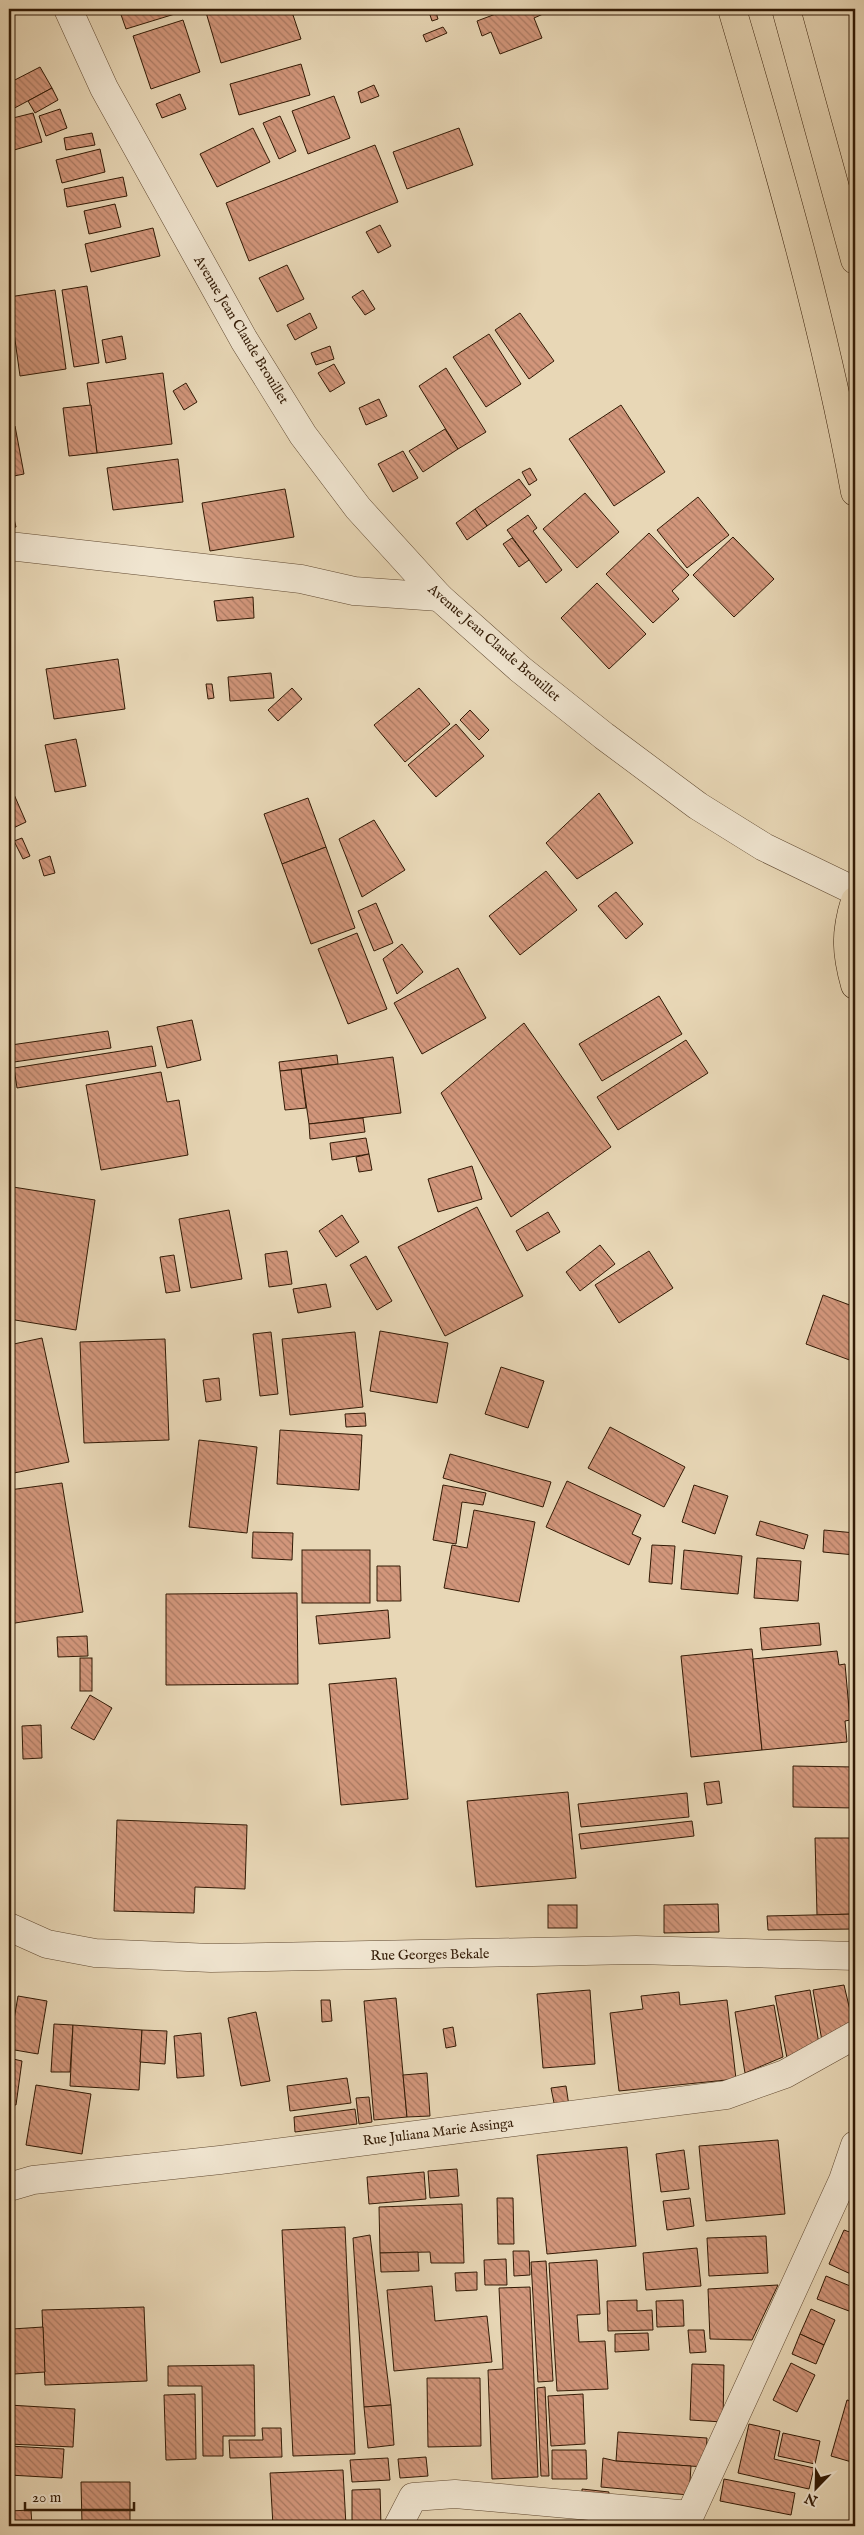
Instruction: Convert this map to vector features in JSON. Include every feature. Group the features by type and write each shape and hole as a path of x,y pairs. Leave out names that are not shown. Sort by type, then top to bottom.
{"main road":[{"path":"732,9 767,127 819,322 855,492"},
{"path":"786,9 855,260"},
{"path":"855,901 848,924 847,958 855,985"}],"street":[{"name":"Avenue Jean Claude Brouillet","path":"68,9 104,88 244,340 303,435 358,508 439,597 520,668 604,736 698,806 764,847 855,891"},
{"path":"9,546 301,579 354,591 439,597"},
{"name":"Rue Georges Bekale","path":"9,1928 47,1944 95,1953 211,1958 636,1950 855,1956"},
{"name":"Rue Juliana Marie Assinga","path":"9,2187 33,2180 220,2160 726,2095 785,2074 855,2035"},
{"path":"398,2526 412,2497 454,2494 690,2515 843,2180 855,2145"}],"building":[{"path":"119,9 191,9 126,29"},
{"path":"205,9 291,9 301,39 221,63"},
{"path":"428,9 435,9 438,19 432,21"},
{"path":"509,9 541,9 543,14 534,18 542,38 500,54 491,32 482,36 477,21"},
{"path":"183,20 200,72 151,89 133,36"},
{"path":"443,27 447,33 426,42 423,35"},
{"path":"301,64 310,95 239,115 230,84"},
{"path":"40,67 52,88 9,111 9,83"},
{"path":"374,85 379,96 361,103 358,92"},
{"path":"52,88 58,100 35,113 28,101"},
{"path":"180,94 186,109 162,118 156,104"},
{"path":"334,96 350,138 308,154 292,111"},
{"path":"60,109 67,128 46,136 39,116"},
{"path":"33,113 42,142 14,150 9,133 9,119"},
{"path":"280,116 296,151 279,159 263,123"},
{"path":"253,128 270,162 217,187 200,154"},
{"path":"459,128 473,165 407,189 393,152"},
{"path":"92,133 95,145 66,150 64,138"},
{"path":"375,145 398,202 249,261 226,203"},
{"path":"100,149 105,172 62,183 56,160"},
{"path":"123,177 127,196 67,207 64,189"},
{"path":"115,204 121,227 89,234 84,211"},
{"path":"380,225 391,246 378,253 366,232"},
{"path":"153,228 160,256 91,272 85,244"},
{"path":"287,265 304,299 277,312 259,278"},
{"path":"87,286 99,363 74,367 62,290"},
{"path":"55,290 66,369 20,376 9,297"},
{"path":"363,290 375,309 365,315 352,297"},
{"path":"310,313 317,328 295,340 287,325"},
{"path":"520,313 554,361 529,379 495,330"},
{"path":"489,334 521,384 486,407 453,357"},
{"path":"122,336 126,359 106,363 102,340"},
{"path":"330,346 334,359 316,365 311,353"},
{"path":"334,364 345,383 330,392 318,373"},
{"path":"446,368 486,432 458,449 419,386"},
{"path":"163,373 172,444 97,453 87,383"},
{"path":"186,383 197,402 184,410 173,391"},
{"path":"379,399 387,416 366,425 359,408"},
{"path":"91,405 97,453 69,456 63,408"},
{"path":"621,405 665,472 614,506 569,439"},
{"path":"15,426 24,474 9,477 9,427"},
{"path":"445,429 458,449 423,472 409,451"},
{"path":"403,451 418,478 393,492 378,464"},
{"path":"178,459 183,502 113,510 107,468"},
{"path":"530,468 537,480 529,485 522,472"},
{"path":"519,479 531,495 487,526 475,509"},
{"path":"285,489 294,537 210,551 202,503"},
{"path":"585,493 619,532 577,568 543,529"},
{"path":"698,497 729,535 687,568 657,530"},
{"path":"9,499 16,527 9,528"},
{"path":"475,509 487,526 467,540 456,523"},
{"path":"528,515 537,528 533,531 562,570 546,583 507,530"},
{"path":"649,533 689,575 672,591 679,599 653,623 606,574"},
{"path":"733,537 774,579 734,617 693,575"},
{"path":"512,538 529,560 519,567 503,544"},
{"path":"597,583 646,634 609,669 561,618"},
{"path":"253,597 254,618 217,621 214,601"},
{"path":"118,659 125,709 54,719 46,669"},
{"path":"271,673 274,698 230,701 228,677"},
{"path":"206,684 212,684 214,698 208,699"},
{"path":"292,688 302,699 278,721 268,710"},
{"path":"419,688 450,724 405,762 374,725"},
{"path":"470,710 489,730 479,740 460,720"},
{"path":"456,724 484,756 436,797 408,765"},
{"path":"76,739 86,786 55,792 45,745"},
{"path":"9,783 26,822 9,830"},
{"path":"599,793 633,843 577,879 546,843"},
{"path":"308,798 326,847 282,864 264,814"},
{"path":"374,820 405,870 362,897 339,839"},
{"path":"22,838 30,856 23,859 14,841"},
{"path":"326,847 355,928 311,944 282,864"},
{"path":"50,856 55,873 44,876 39,860"},
{"path":"546,871 577,910 520,955 489,916"},
{"path":"616,892 643,924 626,939 598,906"},
{"path":"376,903 393,943 374,951 358,911"},
{"path":"357,933 387,1009 348,1024 318,949"},
{"path":"402,944 423,972 397,994 383,959"},
{"path":"458,968 486,1018 422,1054 394,1003"},
{"path":"659,996 682,1034 602,1081 579,1044"},
{"path":"192,1020 201,1060 167,1068 157,1027"},
{"path":"524,1023 611,1147 511,1217 441,1093"},
{"path":"108,1031 111,1048 14,1062 11,1045"},
{"path":"686,1040 708,1073 618,1130 597,1097"},
{"path":"152,1046 156,1066 17,1088 14,1068"},
{"path":"337,1055 338,1064 280,1071 279,1062"},
{"path":"393,1057 401,1113 309,1124 301,1069"},
{"path":"301,1069 306,1108 285,1110 280,1071"},
{"path":"161,1072 167,1102 179,1100 188,1155 101,1170 86,1085"},
{"path":"363,1118 365,1132 310,1139 309,1124"},
{"path":"366,1138 369,1154 332,1160 330,1143"},
{"path":"369,1154 372,1170 359,1172 356,1157"},
{"path":"472,1166 482,1199 438,1212 428,1179"},
{"path":"13,1187 95,1200 76,1330 9,1319 9,1215"},
{"path":"477,1207 523,1296 445,1336 398,1247"},
{"path":"229,1210 242,1279 191,1288 179,1219"},
{"path":"548,1212 560,1232 527,1251 516,1231"},
{"path":"342,1215 359,1242 336,1257 319,1231"},
{"path":"600,1245 615,1264 580,1291 566,1272"},
{"path":"287,1251 292,1284 269,1287 265,1254"},
{"path":"649,1251 673,1288 619,1323 595,1285"},
{"path":"174,1255 180,1291 166,1293 160,1257"},
{"path":"366,1256 392,1301 377,1310 350,1265"},
{"path":"326,1284 331,1307 298,1313 293,1289"},
{"path":"823,1295 855,1307 855,1362 806,1344"},
{"path":"380,1331 448,1343 437,1403 370,1391"},
{"path":"271,1332 278,1394 260,1396 253,1334"},
{"path":"355,1332 363,1407 290,1415 282,1339"},
{"path":"42,1338 69,1462 9,1474 9,1345"},
{"path":"165,1339 169,1440 84,1443 80,1342"},
{"path":"501,1367 544,1381 528,1428 485,1414"},
{"path":"219,1378 221,1400 206,1402 203,1380"},
{"path":"365,1413 366,1426 346,1427 345,1414"},
{"path":"610,1427 685,1467 664,1507 588,1468"},
{"path":"280,1430 362,1435 359,1490 277,1484"},
{"path":"199,1440 257,1447 247,1533 189,1527"},
{"path":"450,1454 551,1482 543,1507 443,1478"},
{"path":"567,1481 641,1515 632,1534 641,1538 629,1565 546,1527"},
{"path":"62,1483 83,1612 9,1624 9,1490"},
{"path":"443,1485 486,1493 483,1505 462,1502 456,1544 433,1540"},
{"path":"694,1485 728,1496 715,1534 682,1522"},
{"path":"474,1510 535,1522 519,1602 444,1588 452,1545 467,1548"},
{"path":"760,1521 808,1535 804,1549 756,1535"},
{"path":"824,1530 855,1533 855,1555 823,1552"},
{"path":"253,1532 293,1533 292,1560 252,1558"},
{"path":"652,1545 675,1546 672,1584 649,1582"},
{"path":"302,1550 370,1550 370,1603 302,1603"},
{"path":"684,1550 742,1556 738,1594 681,1589"},
{"path":"757,1558 801,1561 798,1601 754,1598"},
{"path":"377,1566 400,1566 401,1601 377,1601"},
{"path":"297,1593 298,1684 166,1685 166,1594"},
{"path":"388,1610 390,1638 319,1644 316,1616"},
{"path":"819,1623 821,1645 762,1650 760,1628"},
{"path":"87,1636 88,1656 58,1657 57,1637"},
{"path":"752,1649 762,1750 691,1757 681,1656"},
{"path":"837,1651 839,1665 845,1664 850,1720 845,1721 847,1742 762,1750 753,1659"},
{"path":"80,1658 92,1658 92,1691 80,1691"},
{"path":"396,1678 408,1799 341,1805 329,1684"},
{"path":"90,1695 112,1708 94,1740 71,1728"},
{"path":"41,1725 42,1758 23,1759 22,1726"},
{"path":"793,1766 855,1767 855,1808 793,1807"},
{"path":"719,1781 722,1803 707,1805 704,1783"},
{"path":"568,1792 576,1878 476,1887 467,1801"},
{"path":"687,1793 689,1817 581,1827 578,1804"},
{"path":"117,1820 247,1825 245,1889 195,1887 194,1913 114,1911"},
{"path":"692,1821 694,1836 581,1849 579,1834"},
{"path":"815,1838 855,1838 855,1914 817,1915"},
{"path":"718,1904 719,1932 664,1933 664,1905"},
{"path":"548,1905 577,1905 577,1928 548,1928"},
{"path":"855,1914 855,1929 768,1930 767,1916"},
{"path":"844,1985 853,2023 822,2041 813,1990"},
{"path":"590,1990 595,2064 543,2068 537,1994"},
{"path":"810,1990 819,2044 787,2058 775,1996"},
{"path":"679,1992 680,2005 727,2000 736,2079 619,2091 610,2013 643,2009 641,1996"},
{"path":"18,1996 47,2001 38,2054 9,2049"},
{"path":"396,1998 407,2117 374,2120 364,2001"},
{"path":"321,2000 330,2000 332,2021 322,2022"},
{"path":"774,2005 783,2057 745,2073 735,2012"},
{"path":"256,2012 270,2081 241,2086 228,2018"},
{"path":"54,2024 73,2025 70,2072 51,2072"},
{"path":"73,2025 142,2030 139,2090 70,2086"},
{"path":"453,2027 456,2046 446,2048 443,2029"},
{"path":"142,2030 167,2031 165,2064 140,2062"},
{"path":"201,2033 204,2076 177,2078 174,2036"},
{"path":"9,2058 22,2061 16,2105 9,2104"},
{"path":"427,2073 430,2116 407,2117 403,2075"},
{"path":"347,2078 351,2103 290,2111 287,2086"},
{"path":"36,2085 91,2094 82,2154 26,2145"},
{"path":"566,2086 569,2106 555,2108 551,2088"},
{"path":"369,2097 372,2122 359,2124 356,2098"},
{"path":"355,2109 357,2124 295,2132 294,2117"},
{"path":"778,2140 785,2214 706,2221 699,2146"},
{"path":"627,2147 636,2246 547,2254 537,2155"},
{"path":"684,2150 689,2189 661,2192 656,2154"},
{"path":"457,2169 459,2196 430,2198 428,2171"},
{"path":"424,2172 426,2199 369,2204 367,2177"},
{"path":"497,2198 513,2198 514,2244 498,2244"},
{"path":"690,2198 694,2226 667,2230 663,2201"},
{"path":"462,2204 464,2263 431,2263 430,2252 380,2253 379,2207"},
{"path":"345,2227 355,2454 293,2456 282,2230"},
{"path":"844,2230 855,2234 855,2276 829,2264"},
{"path":"370,2235 391,2405 364,2407 353,2238"},
{"path":"766,2236 768,2273 709,2276 707,2238"},
{"path":"697,2248 701,2286 646,2290 643,2253"},
{"path":"513,2251 529,2251 530,2275 514,2276"},
{"path":"418,2252 419,2271 381,2272 380,2253"},
{"path":"506,2259 507,2285 485,2285 484,2260"},
{"path":"597,2260 600,2314 577,2315 579,2342 605,2341 608,2389 557,2391 549,2263"},
{"path":"546,2261 553,2381 538,2382 531,2262"},
{"path":"477,2272 477,2290 456,2291 455,2273"},
{"path":"826,2276 855,2288 855,2296 849,2311 817,2299"},
{"path":"778,2285 752,2340 710,2339 708,2289"},
{"path":"432,2286 435,2321 487,2316 492,2362 394,2371 387,2290"},
{"path":"530,2287 538,2477 492,2479 488,2370 503,2369 499,2288"},
{"path":"637,2300 637,2311 652,2310 653,2330 608,2331 607,2301"},
{"path":"683,2300 684,2326 657,2327 656,2301"},
{"path":"144,2307 147,2381 45,2385 42,2310"},
{"path":"811,2309 835,2320 824,2345 800,2334"},
{"path":"43,2327 45,2372 14,2374 12,2329"},
{"path":"688,2330 704,2330 706,2352 690,2353"},
{"path":"648,2333 649,2350 615,2352 615,2334"},
{"path":"800,2334 824,2345 816,2364 792,2354"},
{"path":"791,2363 815,2375 797,2412 773,2400"},
{"path":"692,2364 724,2365 723,2422 690,2420"},
{"path":"254,2365 255,2436 223,2436 223,2456 203,2456 202,2386 168,2386 168,2366"},
{"path":"427,2378 480,2378 481,2446 428,2447"},
{"path":"545,2387 549,2476 541,2476 537,2388"},
{"path":"195,2394 196,2459 166,2460 164,2395"},
{"path":"583,2394 585,2444 551,2446 548,2396"},
{"path":"847,2400 855,2402 855,2463 831,2456"},
{"path":"9,2405 75,2409 73,2447 9,2444"},
{"path":"391,2405 394,2445 368,2448 364,2407"},
{"path":"749,2424 780,2431 774,2459 814,2468 809,2489 738,2473"},
{"path":"262,2428 281,2428 282,2457 230,2458 229,2440 263,2440"},
{"path":"618,2432 707,2438 705,2467 616,2461"},
{"path":"783,2433 820,2441 815,2464 778,2456"},
{"path":"9,2446 64,2449 62,2478 9,2475"},
{"path":"552,2450 586,2450 587,2479 552,2479"},
{"path":"426,2457 428,2476 400,2478 398,2459"},
{"path":"388,2458 390,2480 352,2482 350,2460"},
{"path":"603,2458 616,2461 691,2466 689,2495 601,2487"},
{"path":"343,2470 346,2526 273,2526 270,2473"},
{"path":"724,2479 795,2493 791,2515 720,2501"},
{"path":"81,2482 130,2482 130,2524 82,2524"},
{"path":"380,2489 381,2526 352,2526 352,2490"},
{"path":"582,2489 609,2492 608,2502 582,2499"},
{"path":"31,2510 32,2526 9,2526 9,2511"}]}
